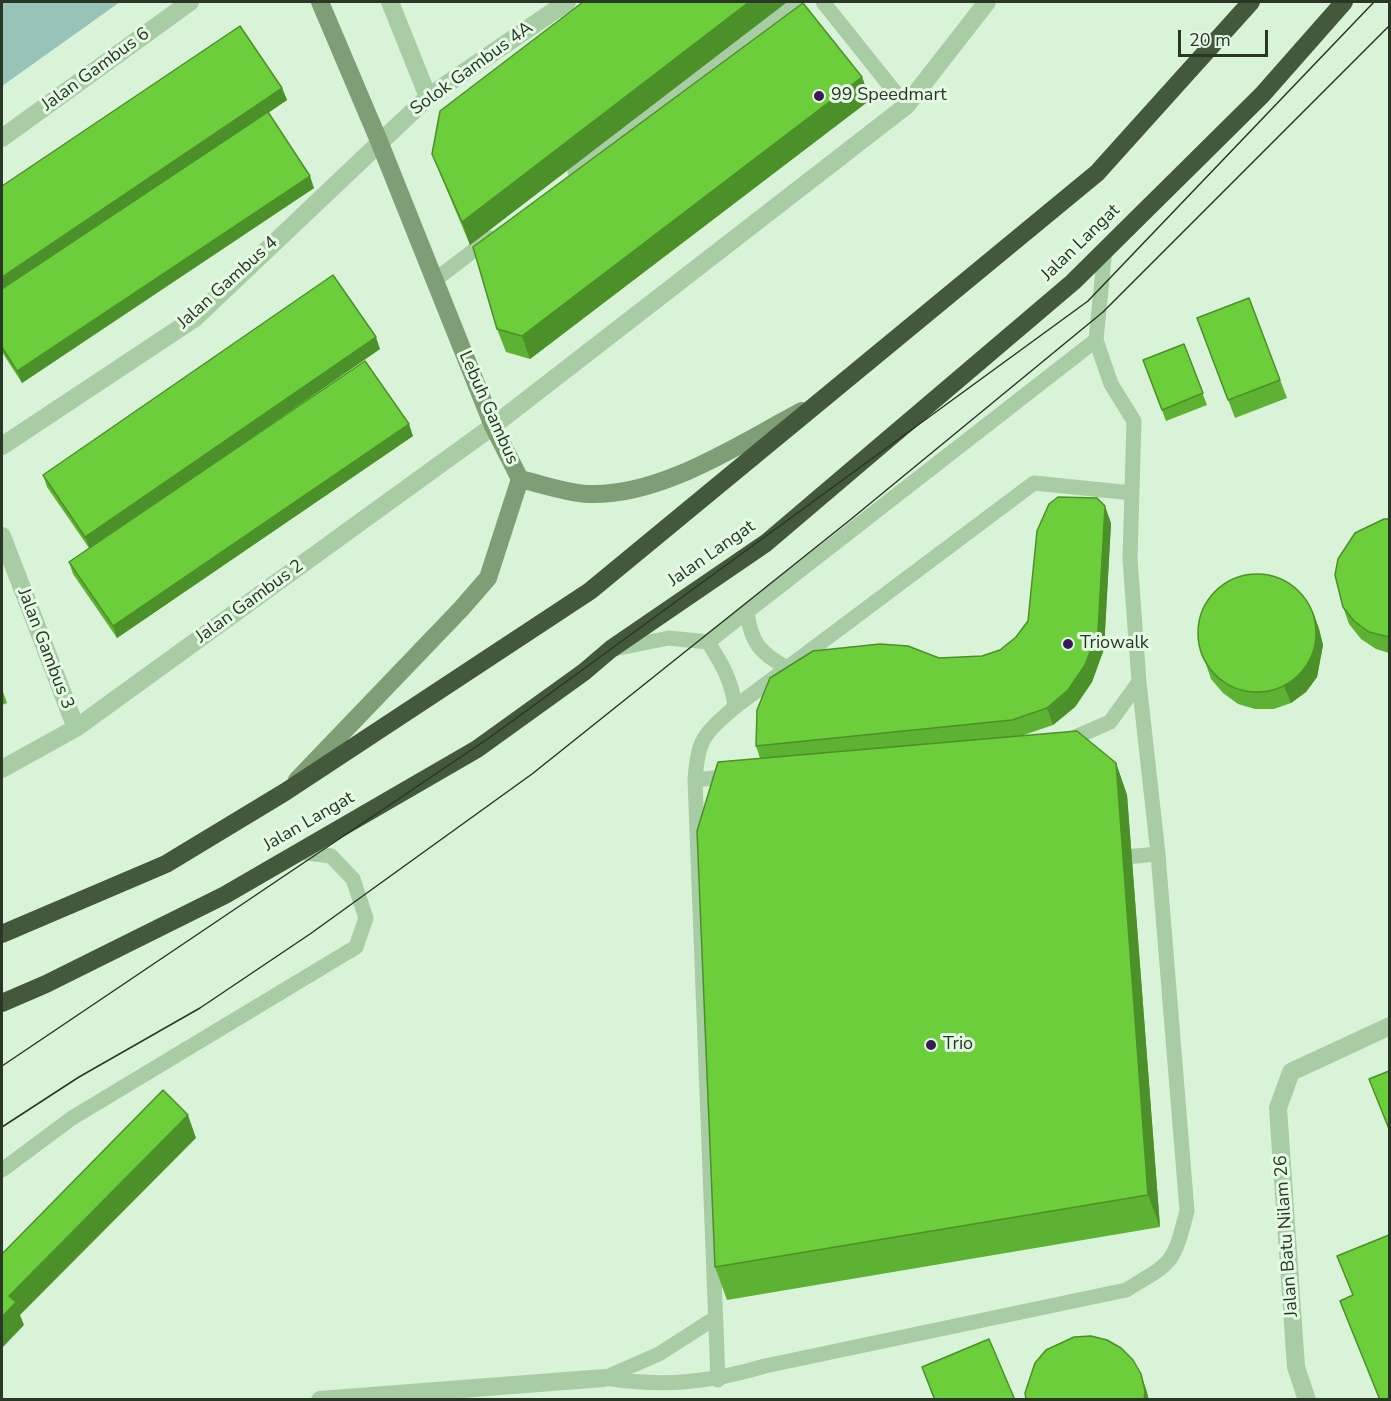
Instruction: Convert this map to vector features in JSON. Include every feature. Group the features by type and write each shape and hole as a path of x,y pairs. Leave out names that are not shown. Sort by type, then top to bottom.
{"highway":[{"name":"Jalan Langat","path":"2,934 166,864 285,792 590,591 1097,173 1251,2"},
{"name":"Jalan Langat","path":"2,1003 46,984 225,895 477,749 610,649 766,543 1073,282 1262,95 1344,2"}],"street":[{"name":"Jalan Gambus 6","path":"2,138 190,2"},
{"name":"Lebuh Gambus","path":"285,792 488,578 520,479 493,426 379,141 320,2"},
{"path":"390,2 428,97"},
{"name":"Solok Gambus 4A","path":"379,141 428,97 567,2"},
{"name":"Jalan Gambus 2","path":"2,769 76,728 493,426 906,106 987,2"},
{"name":"Jalan Gambus 4","path":"2,446 195,318 379,141"},
{"path":"520,479 587,494 640,487 687,472 816,404"},
{"name":"Jalan Gambus 3","path":"2,536 76,728"},
{"name":"Jalan Batu Nilam 26","path":"1307,1400 1296,1367 1278,1108 1291,1072 1389,1026"},
{"path":"320,1400 604,1378"}],"lane":[{"path":"565,180 797,2"},
{"path":"823,2 906,106"},
{"path":"435,280 500,230"},
{"path":"604,1378 633,1383 718,1380 765,1366 1126,1290 1167,1265 1178,1248 1187,1211 1158,854 1139,682 1130,559 1134,421 1111,384 1096,340 1105,249"},
{"path":"610,649 669,638 708,642 1096,340"},
{"path":"718,1380 695,780 696,758 703,735 735,707 1034,483 1132,493"},
{"path":"747,612 750,630 763,654 787,668"},
{"path":"708,642 726,669 735,707"},
{"path":"1061,746 1110,722 1139,682"},
{"path":"695,780 753,774"},
{"path":"2,1170 72,1118 356,947 366,918 353,879 331,856 299,852"},
{"path":"1115,877 1108,859 1158,854"},
{"path":"604,1378 659,1354 715,1318"}],"shaded area":[{"path":"2,2 120,2 2,86"}],"building":[{"path":"583,2 749,2 462,222 432,154 440,111"},
{"path":"803,3 862,77 522,336 497,329 473,247"},
{"path":"240,26 282,88 2,277 2,186"},
{"path":"268,112 310,176 17,371 2,347 2,289"},
{"path":"333,275 376,337 85,537 43,475"},
{"path":"1249,298 1280,380 1228,400 1197,318"},
{"path":"1184,344 1203,393 1162,410 1143,360"},
{"path":"365,361 409,424 113,626 69,562"},
{"name":"Triowalk","path":"1058,497 1097,498 1105,506 1098,631 1085,665 1068,690 1047,708 1012,720 756,746 757,710 770,678 813,651 880,644 908,646 939,658 982,656 1000,650 1016,637 1028,621 1037,531 1049,504"},
{"path":"1384,519 1389,519 1389,637 1369,632 1354,621 1343,607 1335,575 1338,559 1355,533"},
{"path":"1257,574 1280,579 1299,591 1311,610 1316,633 1311,656 1299,675 1280,687 1257,692 1234,687 1215,675 1203,656 1198,633 1203,610 1215,591 1234,579"},
{"name":"Trio","path":"1077,731 1116,763 1148,1195 715,1267 697,831 718,762"},
{"path":"1389,1071 1389,1129 1369,1079"},
{"path":"163,1090 188,1115 9,1296 16,1302 2,1317 2,1254"},
{"path":"1389,1235 1389,1400 1380,1400 1340,1301 1353,1295 1337,1256"},
{"path":"1091,1336 1107,1340 1121,1348 1133,1360 1141,1374 1145,1391 1144,1400 1026,1400 1025,1393 1035,1363 1046,1350 1074,1337"},
{"path":"989,1339 1015,1400 935,1400 922,1367"}],"tram line":[{"path":"2,1066 489,738 1088,301 1374,2"},
{"path":"2,1127 79,1077 200,1008 310,934 532,774 850,520 1103,312 1390,25"}],"place":[{"name":"99 Speedmart","path":"819,96"},
{"name":"Triowalk","path":"1068,644"},
{"name":"Trio","path":"931,1045"}]}
